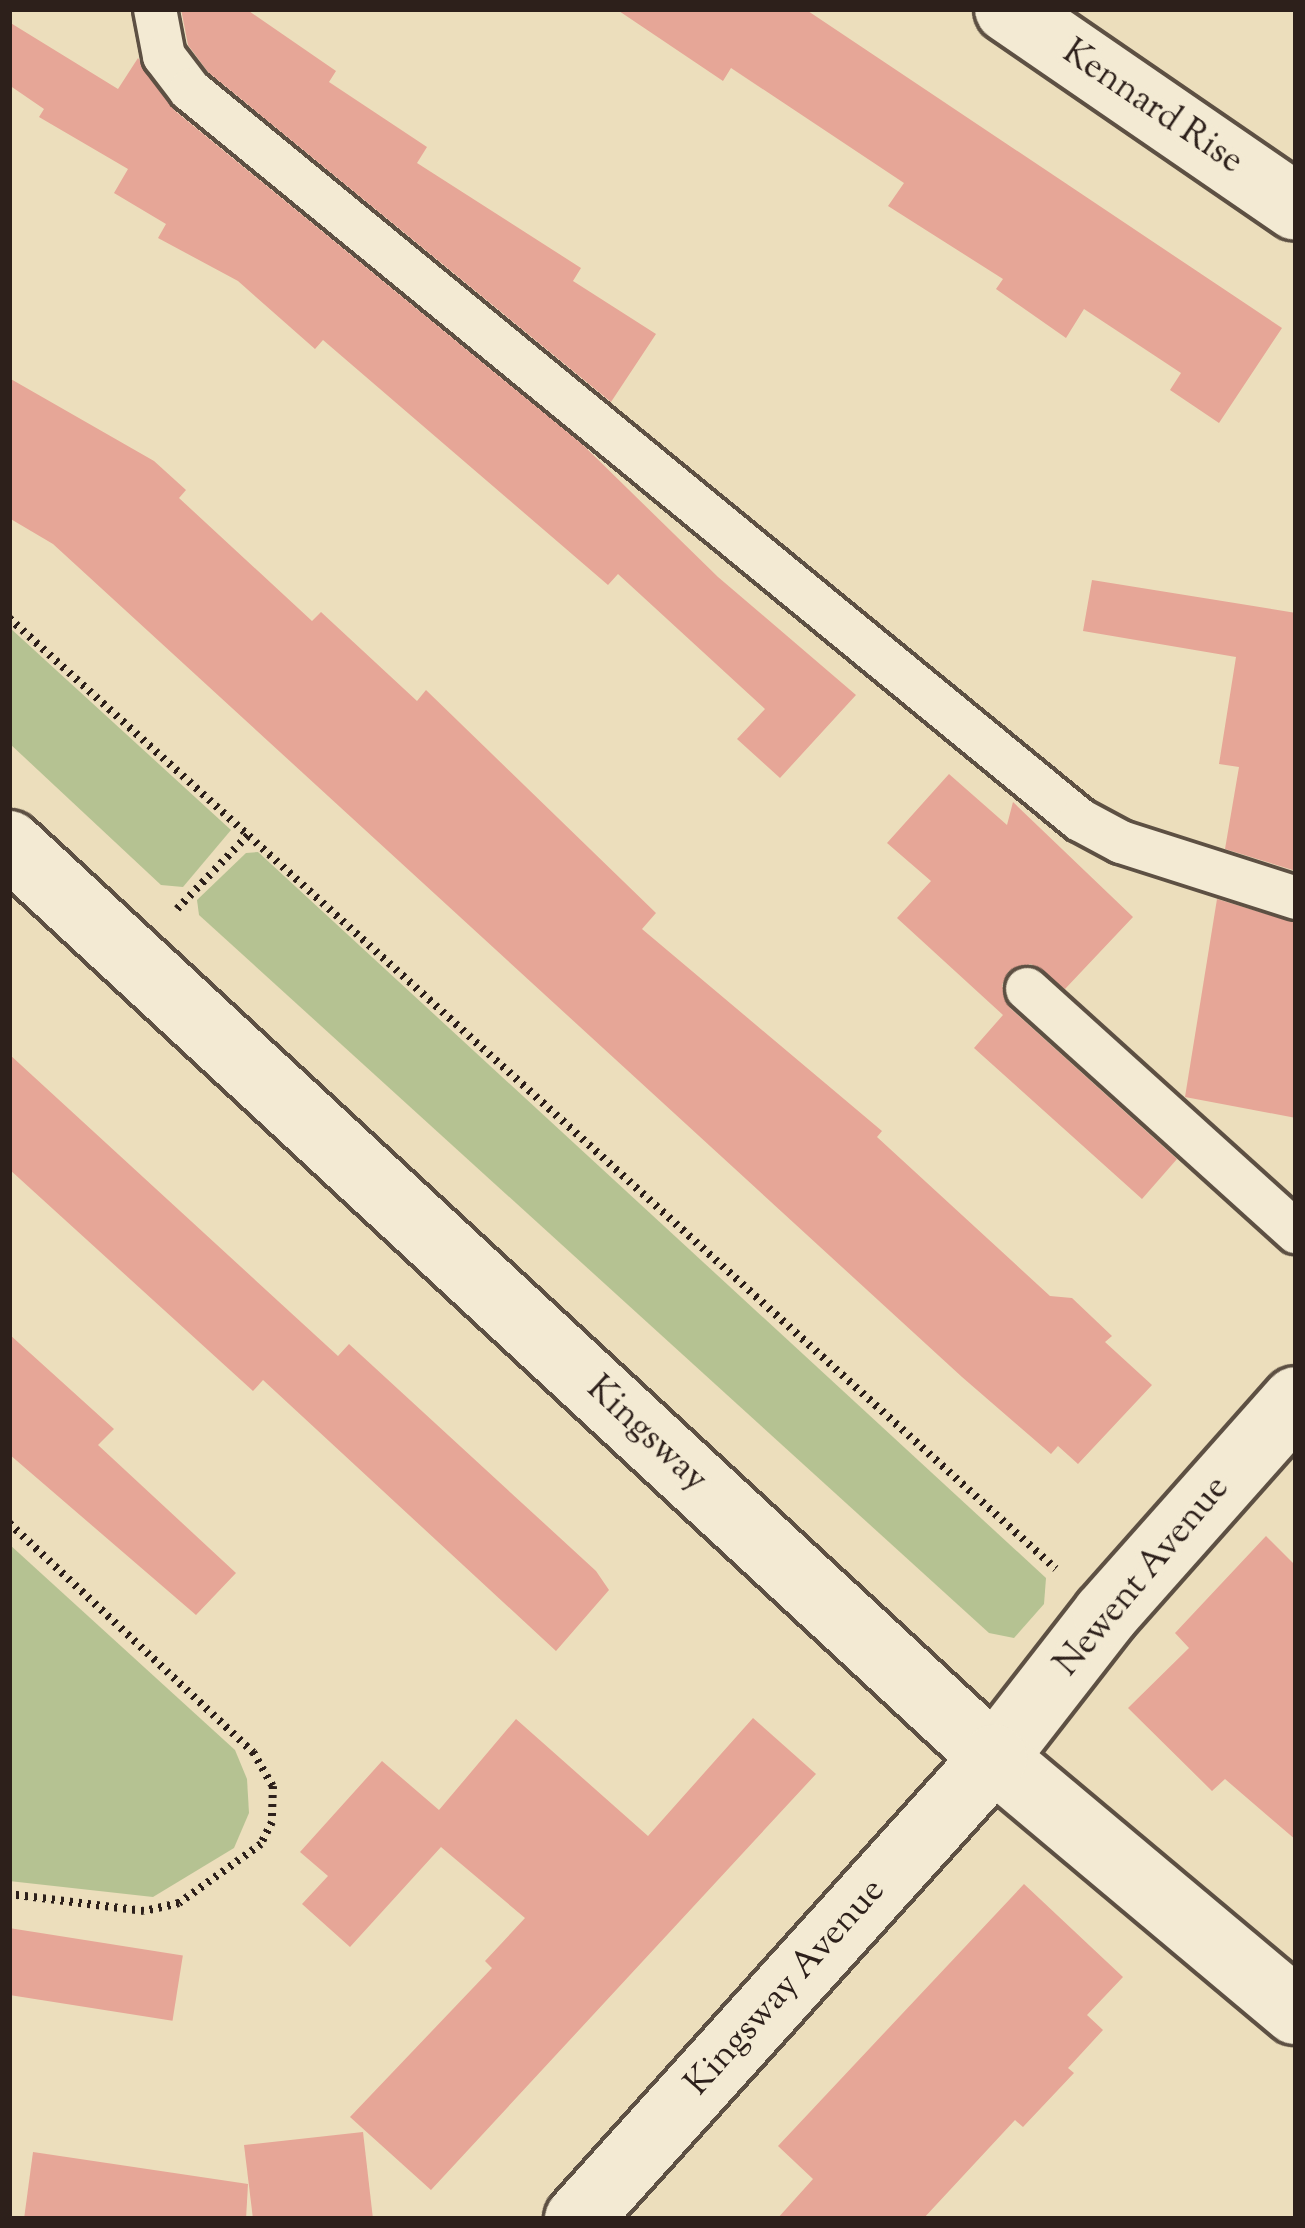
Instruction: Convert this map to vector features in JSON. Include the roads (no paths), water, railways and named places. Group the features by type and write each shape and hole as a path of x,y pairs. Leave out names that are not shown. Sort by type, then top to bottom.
{"street":[{"name":"Kennard Rise","path":"1009,10 1296,207"},
{"name":"Kingsway","path":"9,844 994,1758 1296,2012"},
{"name":"Newent Avenue","path":"994,1758 1106,1614 1296,1400"},
{"name":"Kingsway Avenue","path":"578,2219 994,1758"}],"lane":[{"path":"155,9 164,56 190,90 1080,820 1121,842 1296,898"},
{"path":"1028,989 1296,1232"}]}
